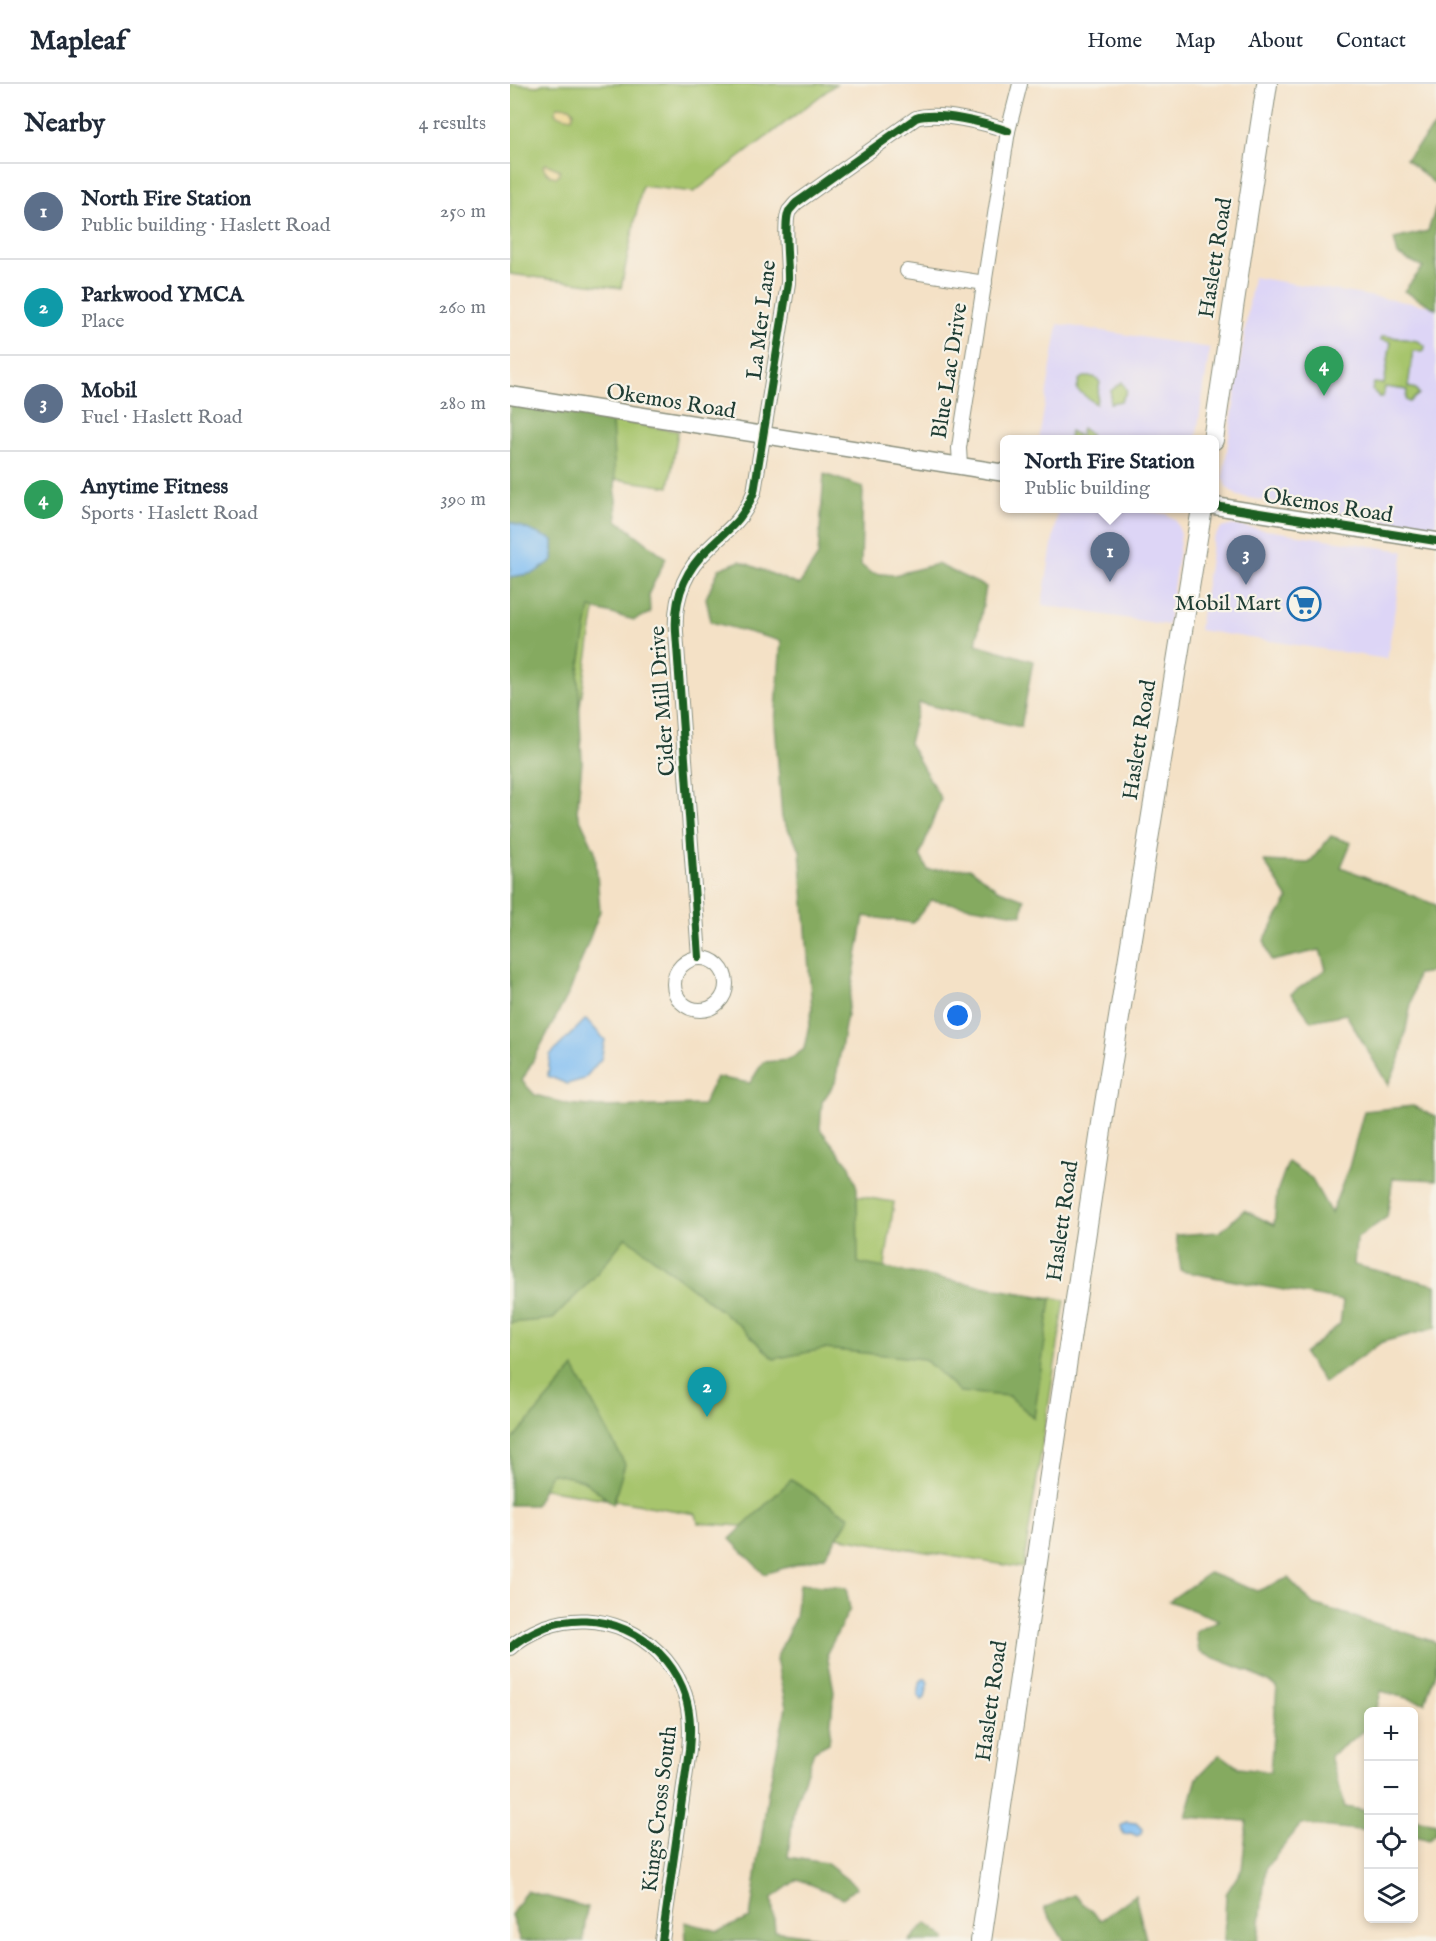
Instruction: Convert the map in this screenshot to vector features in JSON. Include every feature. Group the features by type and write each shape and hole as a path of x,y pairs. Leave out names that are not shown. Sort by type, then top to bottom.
{"main road":[{"name":"Haslett Road","path":"1214,435 1267,84"},
{"name":"Haslett Road","path":"981,1941 1104,1110 1201,513"}],"street":[{"name":"Blue Lac Drive","path":"960,465 962,429 1008,131 1020,84"},
{"name":"La Mer Lane","path":"764,434 788,283 787,219 789,210 916,118 926,115 982,123 1008,131"},
{"name":"Blue Lac Drive","path":"907,271 985,282"},
{"name":"Okemos Road","path":"510,395 1000,472"},
{"name":"Cider Mill Drive","path":"699,957 676,632 677,606 683,583 693,565 706,550 734,526 750,501 756,483 764,434"},
{"name":"Okemos Road","path":"1219,507 1436,541"},
{"name":"Kings Cross South","path":"510,1648 530,1634 562,1622 597,1621 633,1633 648,1643 673,1670 682,1687 691,1728 662,1941"}],"shaded area":[{"path":"1253,277 1436,307 1436,533 1385,521 1238,496 1226,487 1223,477"},
{"path":"1058,324 1210,348 1197,435 1040,435"},
{"path":"1057,513 1159,513 1175,519 1181,534 1168,625 1042,605"},
{"path":"1233,525 1404,551 1387,659 1199,630 1213,539 1221,528"}],"green space":[{"path":"510,84 538,86 543,84 836,84 694,192 642,186 621,288 510,274"},
{"path":"1436,125 1436,185 1406,159"},
{"path":"1436,207 1436,309 1404,291 1423,267 1398,255 1394,239 1428,231"},
{"path":"1381,337 1418,341 1425,346 1424,351 1413,351 1408,387 1416,389 1419,394 1409,402 1406,400 1407,390 1385,387 1381,398 1372,390 1374,383 1384,384 1391,342 1381,340"},
{"path":"1083,377 1094,377 1100,382 1096,404 1077,390 1079,380"},
{"path":"1122,382 1127,391 1121,401 1110,403 1111,391"},
{"path":"510,404 678,431 669,487 615,479 513,1140 894,1202 884,1272 1065,1300 1023,1568 769,1526 769,1528 698,1523 696,1514 510,1483"},
{"path":"510,404 612,421 617,520 666,558 649,593 650,613 634,620 590,608 578,676 582,762 577,812 595,851 600,911 570,991 522,1081 535,1095 568,1104 599,1107 703,1105 716,1077 750,1083 763,1062 789,1060 804,1049 812,1010 800,850 782,819 775,723 781,641 711,622 706,598 719,569 740,561 799,585 818,556 824,474 863,487 861,565 871,573 894,575 937,564 986,587 976,644 1033,661 1021,727 919,703 909,743 941,799 920,855 928,870 970,868 997,889 1024,899 1022,915 931,900 913,923 864,916 835,1083 822,1102 820,1129 850,1166 857,1188 858,1263 1051,1299 1034,1418 1009,1396 960,1392 924,1359 824,1349 774,1359 739,1325 626,1237 594,1277 553,1319 510,1323 510,577 534,573 553,560 553,541 510,522"},
{"path":"1082,428 1090,434 1090,435 1080,435"},
{"path":"1331,836 1351,843 1341,867 1436,905 1436,972 1417,974 1400,1059 1388,1085 1346,1014 1311,1021 1291,994 1326,969 1320,950 1271,961 1264,940 1288,899 1264,861 1309,863"},
{"path":"1413,1106 1436,1117 1436,1180 1393,1178 1387,1217 1356,1239 1354,1265 1436,1285 1436,1328 1382,1342 1324,1383 1304,1354 1340,1324 1343,1301 1181,1271 1176,1235 1220,1232 1244,1210 1274,1225 1277,1192 1288,1162 1311,1178 1331,1213 1349,1167 1364,1111"},
{"path":"574,1368 625,1464 613,1504 583,1480 551,1473 535,1505 510,1505 510,1443"},
{"path":"791,1480 850,1517 825,1556 764,1574 730,1539"},
{"path":"1209,1573 1257,1591 1288,1578 1313,1604 1436,1642 1436,1670 1425,1703 1381,1691 1377,1707 1364,1707 1364,1731 1330,1756 1345,1807 1364,1810 1364,1831 1301,1824 1266,1868 1258,1941 1224,1941 1226,1894 1242,1869 1247,1821 1186,1817 1197,1778 1220,1754 1239,1768 1270,1772 1277,1687 1248,1671 1199,1652 1196,1632 1219,1620 1169,1601"},
{"path":"799,1584 846,1588 850,1609 827,1653 834,1691 829,1743 814,1751 794,1808 788,1857 826,1863 857,1887 843,1898 798,1879 772,1898 775,1931 847,1941 686,1941 685,1922 718,1931 750,1918 768,1792 786,1707 776,1659 795,1617"},
{"path":"1418,1820 1436,1823 1436,1832 1429,1840 1418,1837"},
{"path":"526,1891 587,1907 583,1941 520,1941 511,1915"},
{"path":"1074,1895 1101,1920 1135,1895 1146,1939 1064,1941 1044,1908"},
{"path":"926,1923 946,1938 945,1941 909,1941"}],"sand":[{"path":"558,106 570,107 574,112 572,118 557,115 555,112"},
{"path":"546,164 560,170 559,175 556,177 548,173 543,166"}],"water":[{"path":"510,522 553,540 553,560 534,573 510,577"},
{"path":"586,1019 605,1040 601,1059 584,1079 567,1084 548,1076 550,1055"},
{"path":"926,1679 928,1683 925,1698 922,1700 918,1696 920,1682"},
{"path":"1126,1822 1136,1823 1142,1829 1141,1834 1137,1836 1131,1833 1123,1834 1121,1826"}],"cycle path":[{"path":"699,957 676,632 677,609 687,576 700,558 740,518 754,492 788,283 786,235 789,211 796,203 916,118 949,117 1008,131"},
{"path":"1219,507 1436,541"},
{"path":"510,1648 522,1638 545,1627 586,1620 606,1623 643,1639 672,1668 682,1687 689,1711 690,1742 662,1941"}],"place":[{"name":"Anytime Fitness","path":"1324,396"},
{"name":"North Fire Station","path":"1110,582"},
{"name":"Mobil","path":"1246,585"},
{"name":"Mobil Mart","path":"1304,604"},
{"name":"Parkwood YMCA","path":"707,1417"}]}
